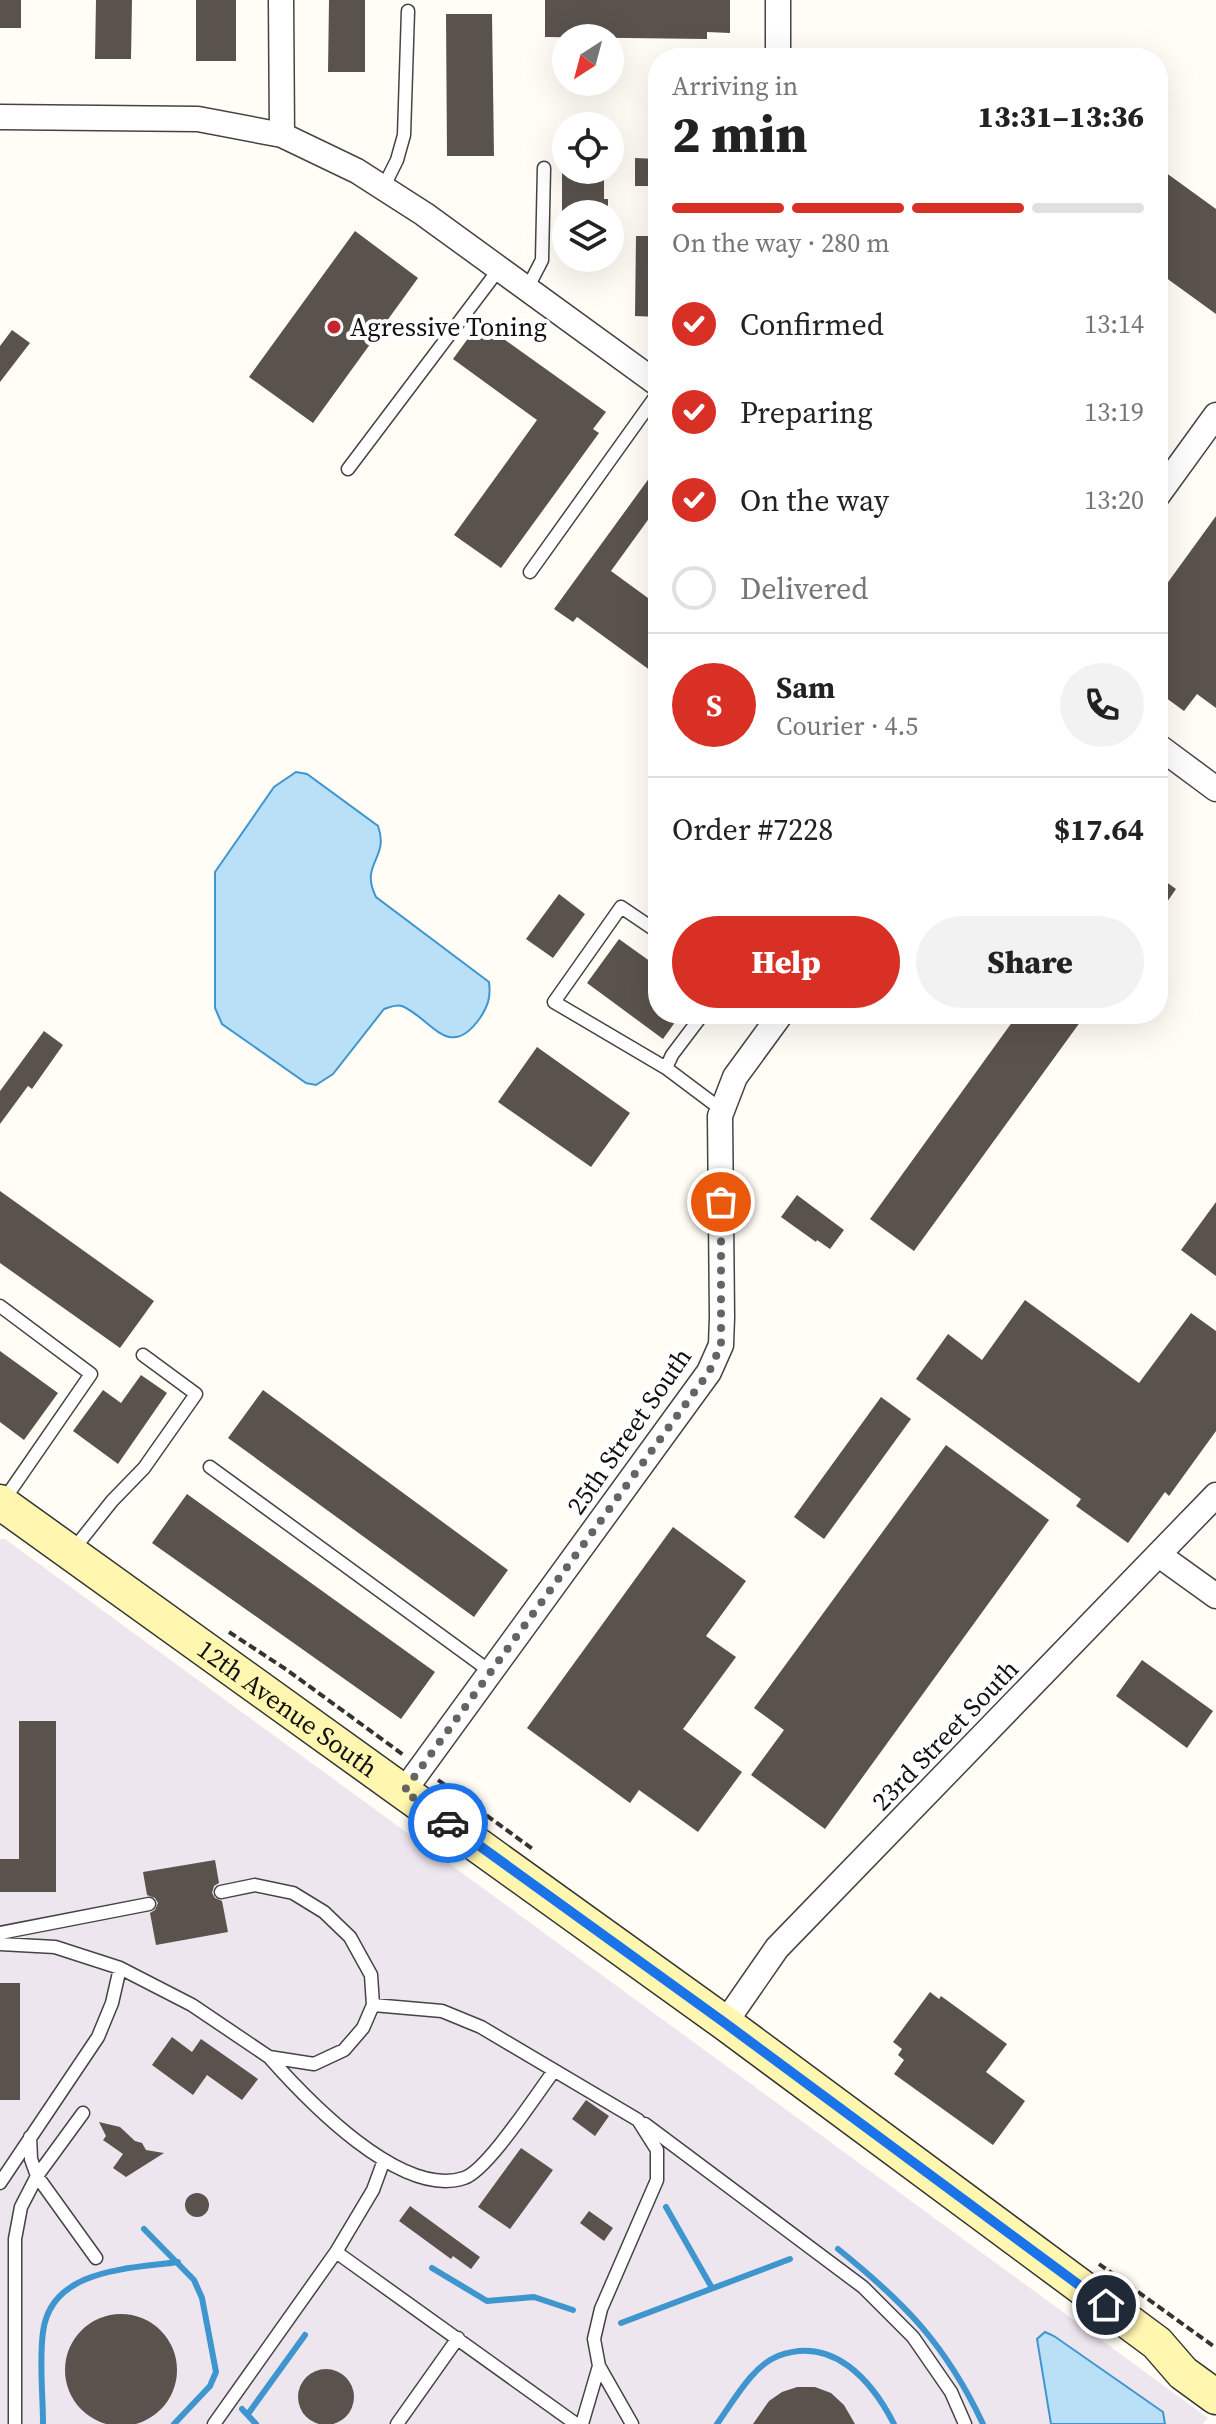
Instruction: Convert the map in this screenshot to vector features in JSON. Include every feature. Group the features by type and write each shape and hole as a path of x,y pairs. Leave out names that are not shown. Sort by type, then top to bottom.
{"street":[{"path":"281,0 282,135"},
{"path":"778,0 778,48"},
{"path":"0,117 198,119 282,135 357,171 424,214 648,377"},
{"path":"1168,481 1216,415"},
{"path":"1168,753 1216,789"},
{"name":"25th Street South","path":"404,1791 709,1372 721,1345 722,1110 735,1077 774,1024"},
{"name":"23rd Street South","path":"725,2023 777,1948 1216,1495"},
{"name":"12th Avenue South","path":"1,1502 725,2023 1157,2343 1183,2373 1216,2397"},
{"path":"1159,1555 1216,1596"},
{"name":"12th Avenue South","path":"1157,2343 1197,2358 1216,2372"}],"lane":[{"path":"383,188 397,160 404,135 408,11"},
{"path":"527,289 542,260 544,168"},
{"path":"348,469 499,269"},
{"path":"530,572 648,407"},
{"path":"648,925 621,907 554,1002 666,1068 722,1110"},
{"path":"666,1068 695,1024"},
{"path":"0,1306 91,1374 1,1502"},
{"path":"71,1553 112,1501 144,1468 196,1394 143,1355"},
{"path":"210,1467 491,1672"},
{"path":"221,1892 255,1885 293,1893 324,1912 350,1937 371,1975 373,2005 363,2028 344,2050 314,2064 269,2057"},
{"path":"0,1933 149,1904"},
{"path":"0,1944 55,1947 120,1968 192,2005 269,2057 307,2100 384,2160 416,2176 443,2180 465,2178 483,2164 554,2071"},
{"path":"0,2183 98,2037 112,2003 120,1968"},
{"path":"373,2005 442,2011 481,2027 638,2120 863,2287 913,2337 951,2392 965,2424"},
{"path":"15,2424 15,2239 21,2207 37,2176 83,2113"},
{"path":"632,2424 599,2366 594,2339 601,2309 657,2180 657,2150 638,2120"},
{"path":"30,2137 31,2159 37,2176 96,2258"},
{"path":"214,2424 336,2252 373,2190 384,2160"},
{"path":"336,2252 576,2424"},
{"path":"397,2424 458,2338"},
{"path":"582,2424 599,2366"}],"shaded area":[{"path":"0,1539 5,1539 1208,2418 1203,2424 0,2424"}],"water":[{"path":"296,772 307,774 378,826 380,846 371,876 376,897 489,982 490,987 483,1014 469,1031 459,1037 441,1033 402,1006 384,1009 333,1074 316,1085 306,1083 222,1024 215,1008 215,872 274,787"},
{"path":"1045,2332 1163,2412 1165,2424 1051,2424 1037,2339"}],"building":[{"path":"0,0 21,0 21,28 0,28"},
{"path":"96,0 132,0 131,59 95,59"},
{"path":"196,0 236,0 236,61 196,61"},
{"path":"329,0 365,0 365,72 328,72"},
{"path":"545,0 730,0 730,33 707,32 707,39 624,38 624,24 552,24 552,37 545,37"},
{"path":"446,14 492,14 494,156 447,156"},
{"path":"635,158 648,159 648,186 635,186"},
{"path":"1168,174 1216,209 1216,314 1168,279"},
{"path":"562,184 604,184 604,199 608,199 608,200 562,200"},
{"name":"Agressive Toning","path":"355,231 418,278 313,423 249,377"},
{"path":"636,236 648,236 648,317 635,316"},
{"path":"480,322 606,412 593,429 599,433 501,568 454,535 537,420 453,359"},
{"path":"12,330 30,343 0,382 0,346"},
{"path":"648,480 648,520 611,571 648,598 648,669 577,617 573,622 554,609"},
{"path":"1216,516 1216,708 1197,694 1184,711 1168,699 1168,582"},
{"path":"1168,883 1176,889 1168,901"},
{"path":"559,894 585,914 553,958 526,939"},
{"path":"619,939 648,960 648,1024 674,1024 663,1039 587,983"},
{"path":"1011,1024 1079,1024 914,1251 870,1219"},
{"path":"44,1031 63,1045 32,1089 28,1086 0,1124 0,1091"},
{"path":"537,1047 630,1113 591,1167 498,1102"},
{"path":"0,1191 154,1301 120,1348 0,1263"},
{"path":"797,1195 844,1230 830,1249 781,1217"},
{"path":"1216,1202 1216,1276 1181,1250"},
{"path":"1025,1300 1139,1383 1191,1313 1216,1331 1216,1431 1169,1496 1165,1492 1128,1543 1076,1506 1081,1499 916,1379 948,1334 982,1360"},
{"path":"0,1351 58,1393 24,1440 0,1422"},
{"path":"141,1375 167,1393 118,1464 73,1431 103,1390 121,1403"},
{"path":"263,1390 508,1570 474,1617 228,1438"},
{"path":"881,1397 911,1419 824,1539 794,1517"},
{"path":"946,1445 1049,1520 825,1829 751,1775 784,1730 754,1708"},
{"path":"187,1494 435,1672 401,1719 152,1543"},
{"path":"673,1527 746,1581 706,1636 736,1657 683,1729 742,1772 698,1832 639,1790 630,1803 527,1728"},
{"path":"1142,1660 1213,1711 1187,1748 1116,1696"},
{"path":"19,1721 56,1721 56,1892 0,1892 0,1859 19,1859"},
{"path":"215,1860 219,1883 212,1893 222,1901 228,1932 156,1945 150,1913 158,1903 147,1895 143,1872"},
{"path":"0,1983 20,1983 20,2100 0,2100"},
{"path":"930,1992 939,1999 941,1996 1007,2044 986,2072 1025,2101 993,2145 894,2074 904,2060 898,2055 902,2049 893,2042"},
{"path":"172,2037 192,2052 201,2039 258,2079 242,2100 207,2075 193,2095 152,2065"},
{"path":"586,2100 609,2116 595,2136 572,2119"},
{"path":"99,2122 120,2127 135,2141 142,2143 146,2150 164,2153 126,2177 113,2168 123,2154 103,2140 106,2136"},
{"path":"521,2148 553,2170 510,2229 478,2207"},
{"path":"197,2193 205,2197 209,2205 205,2213 197,2217 189,2213 185,2205 189,2197"},
{"path":"410,2206 480,2257 471,2269 453,2256 451,2259 399,2221"},
{"path":"589,2211 613,2228 604,2241 580,2223"},
{"path":"110,2315 132,2315 152,2324 167,2339 176,2359 176,2381 167,2401 152,2416 132,2425 110,2425 90,2416 75,2401 66,2381 66,2359 75,2339 90,2324"},
{"path":"326,2369 346,2377 354,2397 346,2417 326,2425 306,2417 298,2397 306,2377"},
{"path":"797,2387 815,2387 831,2393 844,2405 855,2424 753,2424 769,2401"}],"waterway":[{"path":"666,2207 712,2288"},
{"path":"144,2229 194,2280 202,2298 216,2372 210,2386 174,2424"},
{"path":"838,2249 884,2288 922,2327 954,2371 983,2424"},
{"path":"621,2323 790,2259"},
{"path":"43,2424 43,2332 49,2311 61,2295 77,2284 116,2270 178,2262"},
{"path":"432,2268 487,2301 534,2297 573,2310"},
{"path":"248,2414 305,2335"},
{"path":"717,2424 760,2368 778,2356 798,2351 833,2357 848,2366 874,2392 894,2424"},
{"path":"242,2409 256,2424"}],"way so far":[{"path":"448,1823 404,1791 709,1372 721,1345 721,1202"}],"place":[{"name":"Agressive Toning","path":"334,327"}],"route":[{"path":"448,1823 1106,2305"}]}
